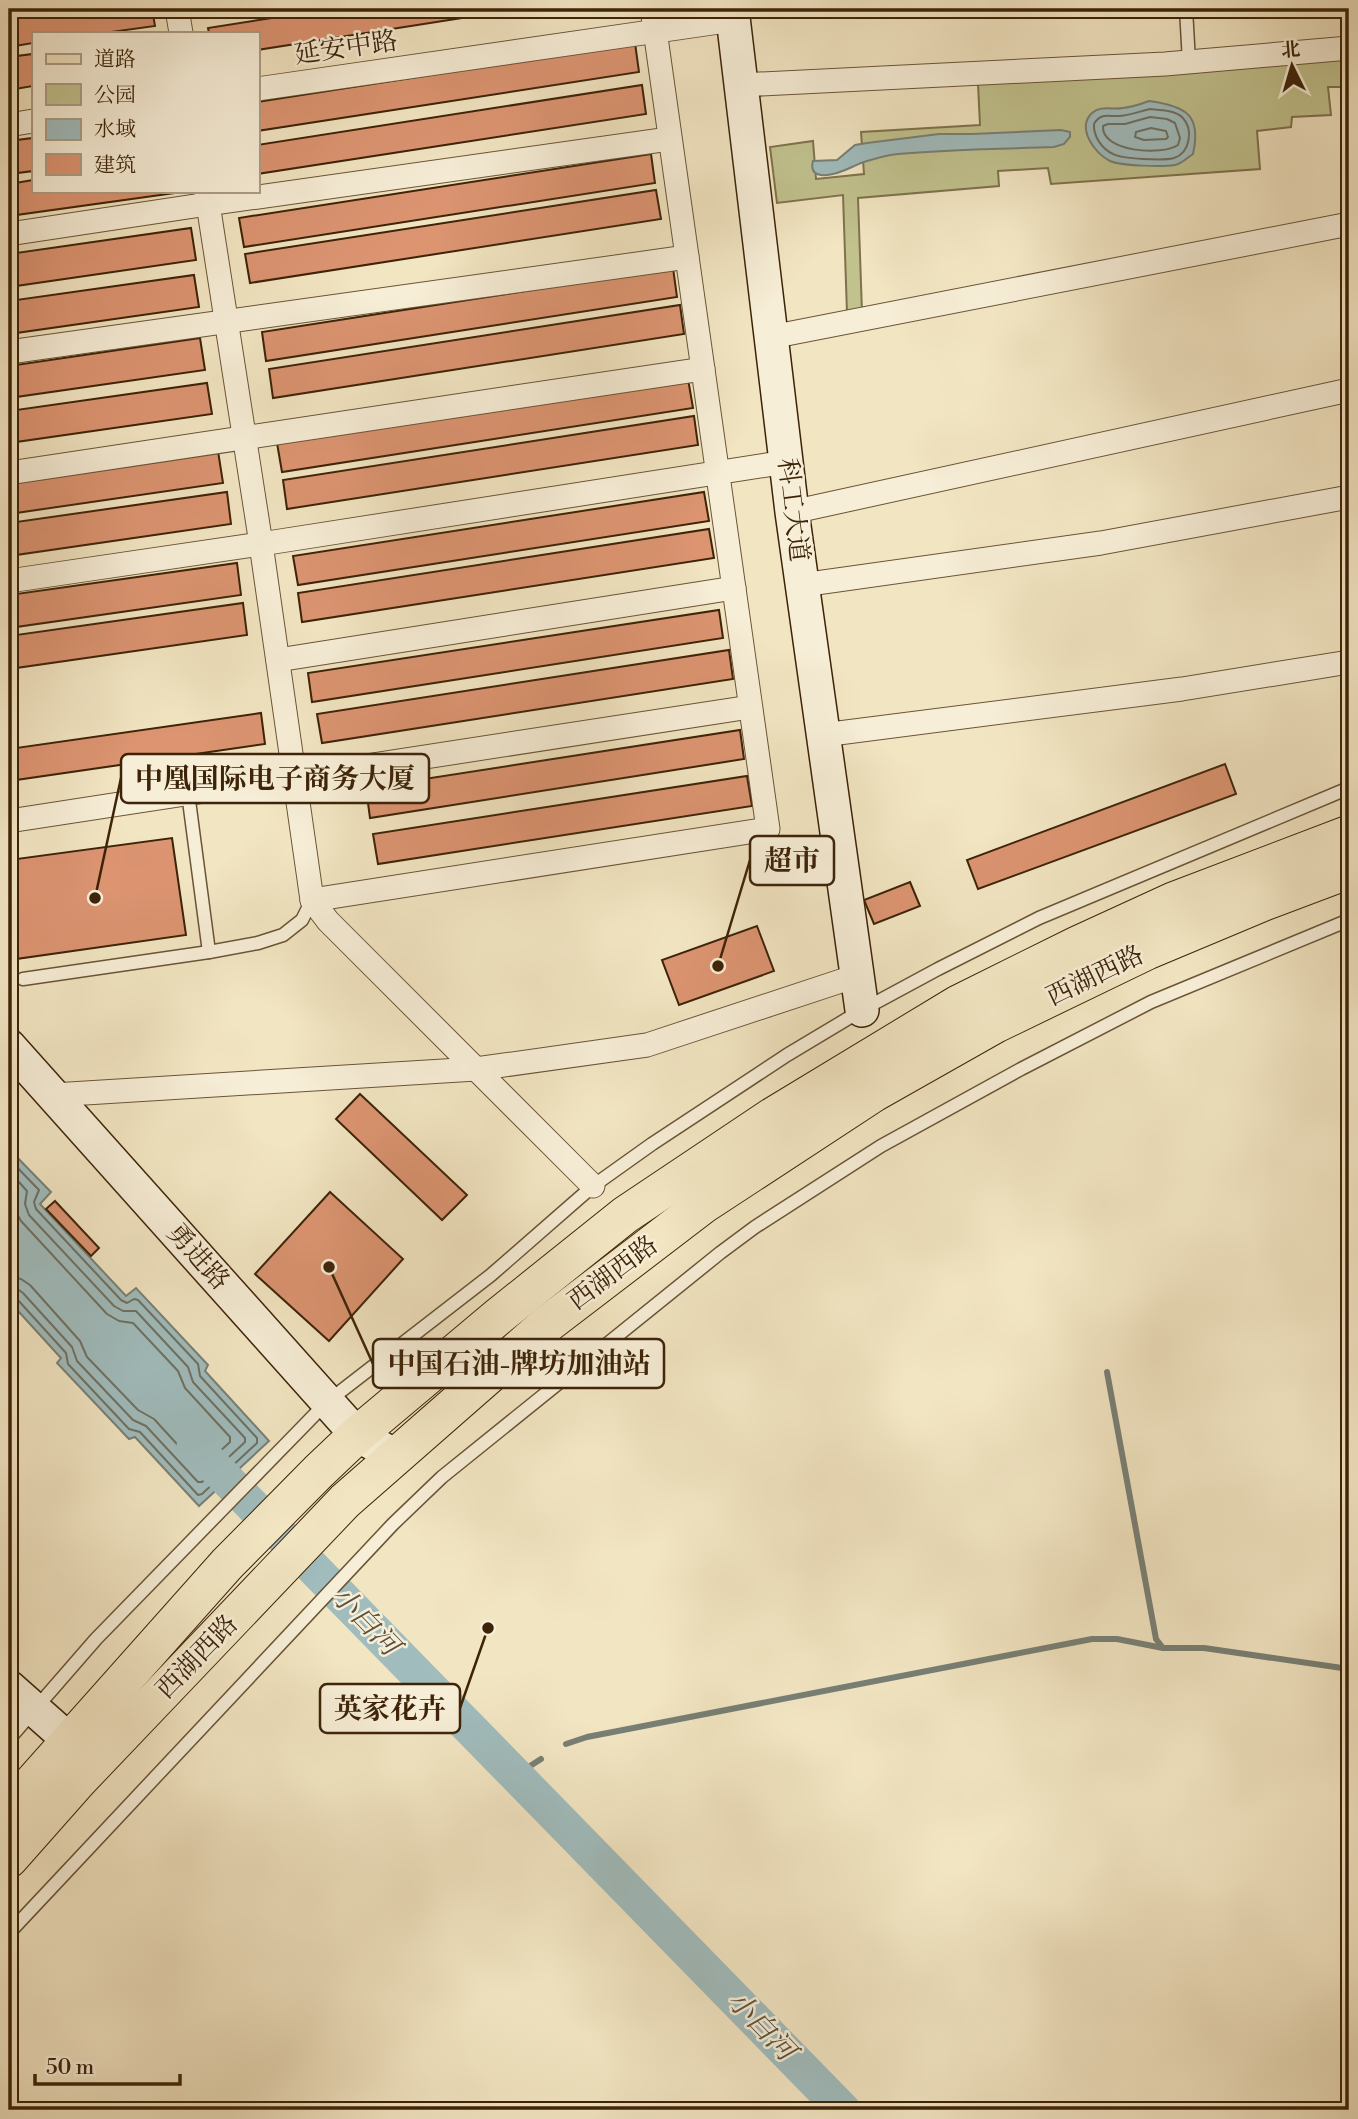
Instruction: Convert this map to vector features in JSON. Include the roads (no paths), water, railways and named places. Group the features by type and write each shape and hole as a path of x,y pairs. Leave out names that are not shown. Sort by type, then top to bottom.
{"main road":[{"name":"西湖西路","path":"9,1809 228,1564 319,1471 357,1435 500,1315 625,1215 773,1116 958,1004 1173,901 1349,834"},
{"name":"西湖西路","path":"9,1859 78,1782 345,1501 547,1325 703,1205 874,1093 996,1024 1147,951 1264,901 1349,870"}],"street":[{"path":"177,9 181,32"},
{"name":"延安中路","path":"259,89 653,20 732,14"},
{"name":"科工大道","path":"732,14 792,512 862,1010"},
{"path":"312,900 768,829 653,20"},
{"path":"741,85 1189,62 1349,48"},
{"path":"9,125 32,121"},
{"path":"259,190 669,139"},
{"path":"9,234 247,192"},
{"path":"207,197 261,544 312,900 328,921 593,1186"},
{"path":"771,337 1349,224"},
{"path":"9,352 687,257"},
{"path":"9,473 703,369"},
{"path":"792,512 1349,390"},
{"path":"9,580 261,544 786,462"},
{"path":"802,585 1101,543 1349,497"},
{"path":"278,660 734,588"},
{"path":"822,735 1182,689 1349,662"},
{"path":"9,821 750,706"},
{"path":"53,1095 477,1069 647,1045 847,978"},
{"name":"勇进路","path":"9,1046 357,1435 396,1456"},
{"path":"9,1687 70,1741"}],"lane":[{"path":"1186,9 1189,62"},
{"path":"9,1739 96,1639 327,1402 491,1275 593,1186 652,1144 788,1055 862,1010 938,969 1039,918 1349,788"},
{"path":"188,793 209,952"},
{"path":"23,979 209,952 284,935 302,920 312,900"},
{"path":"9,1933 393,1524 442,1478 720,1253 755,1227 881,1146 1021,1069 1151,1002 1349,920"}],"water":[{"path":"1149,101 1181,109 1188,114 1195,130 1193,154 1182,162 1169,166 1115,163 1104,158 1093,147 1087,133 1086,126 1092,113 1099,109 1126,108"},
{"path":"1061,130 1070,132 1070,137 1064,144 1054,147 894,154 827,175 817,174 812,168 813,161 837,160 855,145 867,143 939,134"},
{"path":"9,1149 51,1192 40,1204 126,1296 136,1288 208,1365 205,1371 269,1441 199,1506 135,1437 129,1439 57,1363 61,1358 9,1301"}],"waterway":[{"path":"1107,1372 1156,1639 1163,1648 1204,1648 1349,1669"},
{"name":"小白河","path":"194,1446 843,2110"},
{"path":"566,1744 587,1737 1092,1639 1117,1639 1163,1648"},
{"path":"516,1775 541,1759"}],"place":[{"name":"中凰国际电子商务大厦","path":"95,898"},
{"name":"超市","path":"718,966"},
{"name":"中国石油-牌坊加油站","path":"329,1267"},
{"name":"英家花卉","path":"488,1628"}]}
